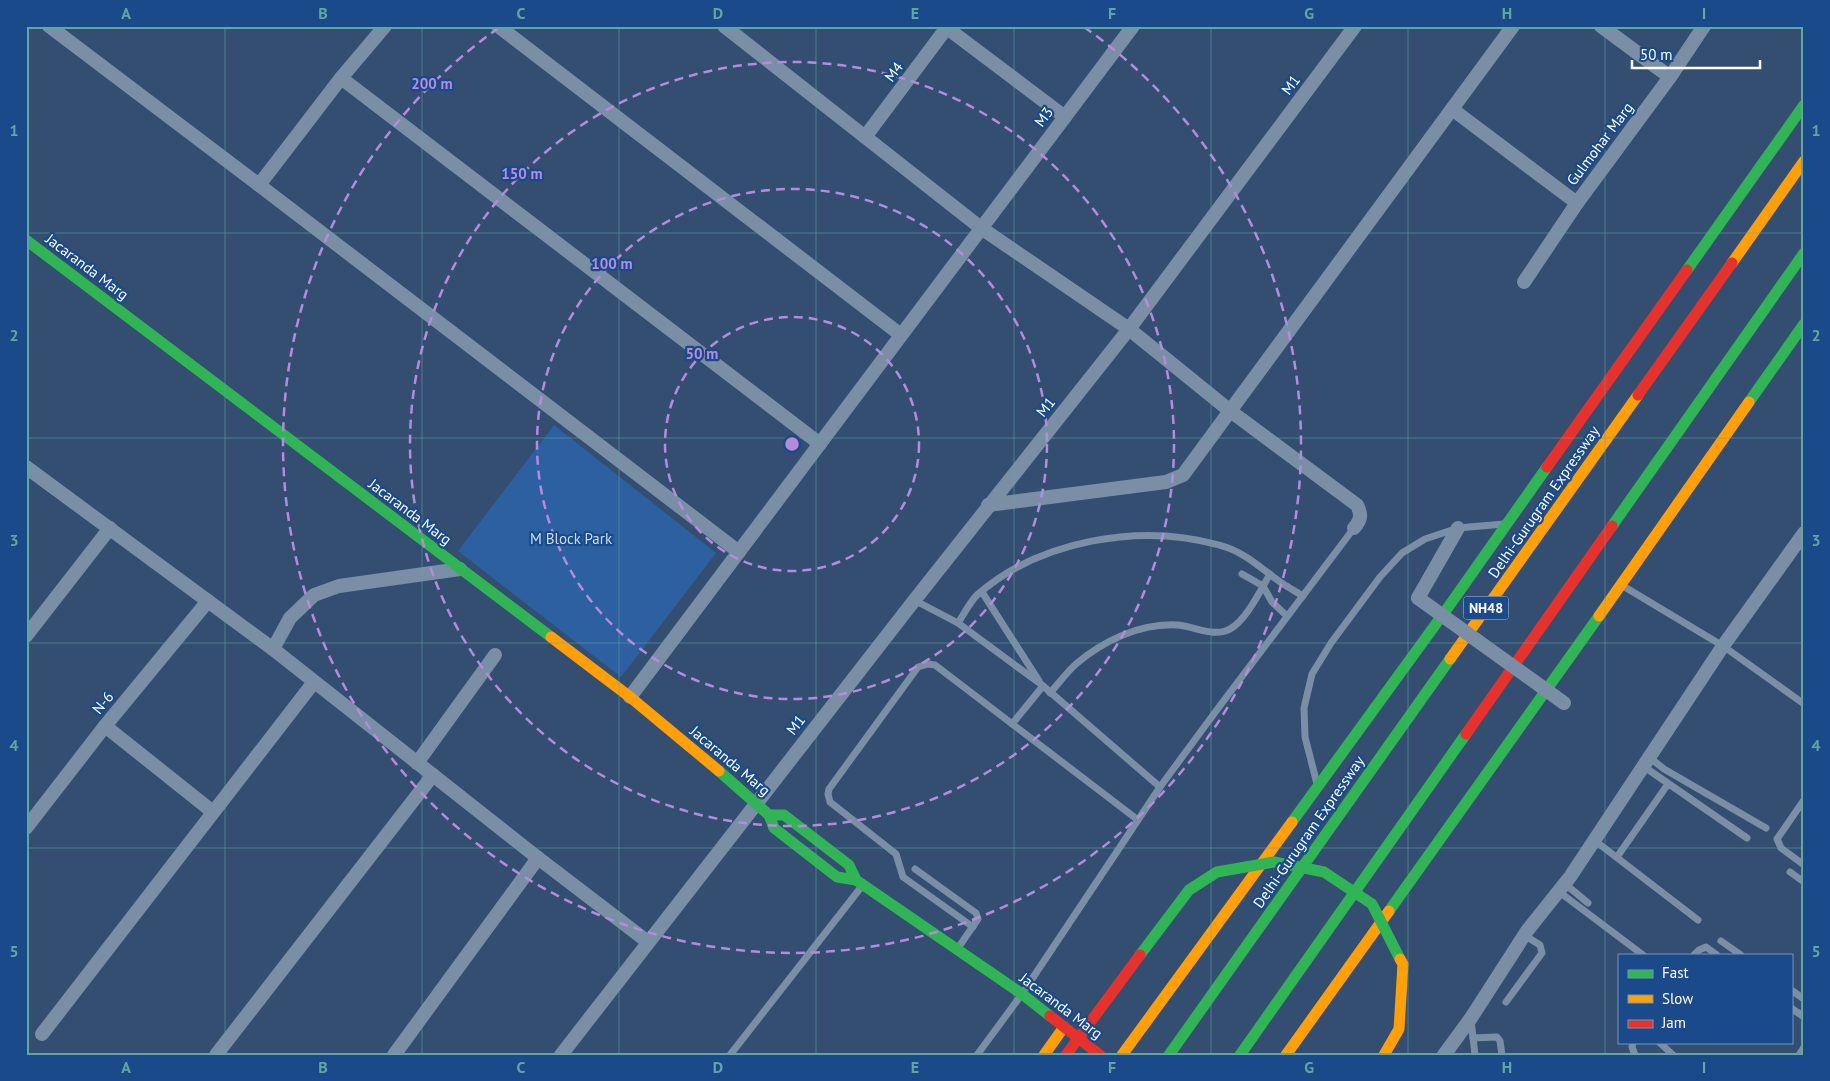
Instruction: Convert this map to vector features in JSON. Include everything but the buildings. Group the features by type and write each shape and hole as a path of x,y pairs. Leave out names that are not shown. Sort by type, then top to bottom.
{"main road":[{"path":"1122,1055 1507,523 1804,105"},
{"name":"Delhi-Gurugram Expressway","path":"1169,1055 1804,161"},
{"name":"Jacaranda Marg","path":"26,240 630,697 756,802 769,815 774,828 837,877 859,882 1022,994 1100,1055"},
{"path":"1240,1055 1804,253"},
{"path":"1286,1055 1514,737 1804,324"},
{"name":"Jacaranda Marg","path":"769,815 784,815 849,866 859,882"},
{"path":"1066,1055 1189,890 1217,872 1274,862 1324,872 1372,904 1403,964 1399,1029 1384,1055"},
{"path":"1044,1055 1064,1027"}],"street":[{"path":"49,26 739,552"},
{"path":"259,185 341,78 385,26"},
{"path":"498,26 901,335"},
{"path":"724,26 981,228 1129,330 1229,410 1357,505 1360,512 1360,520 1354,528"},
{"name":"M3","path":"630,697 1133,26"},
{"name":"M1","path":"561,1055 914,600 1129,330 1354,26"},
{"path":"988,506 1166,482 1183,475 1513,26"},
{"path":"1601,26 1670,77"},
{"name":"Gulmohar Marg","path":"1524,282 1577,203 1670,77 1704,26"},
{"path":"947,27 1065,117"},
{"name":"M4","path":"865,137 947,27"},
{"path":"341,78 820,444"},
{"path":"1452,109 1577,203"},
{"path":"27,470 110,528 273,648 538,858 648,942"},
{"path":"26,636 110,528"},
{"path":"1458,528 1418,598 1564,703"},
{"path":"1444,1055 1471,1018 1524,935 1594,840 1723,646 1804,533"},
{"path":"273,648 290,618 314,595 339,586 460,569"},
{"name":"N-6","path":"26,828 105,726 208,601"},
{"path":"417,762 495,655"},
{"path":"42,1034 314,682"},
{"path":"105,726 213,812"},
{"path":"216,1055 433,775"},
{"path":"394,1055 538,858"}],"lane":[{"path":"1317,787 1305,737 1304,708 1312,674 1331,643 1380,577 1402,553 1425,539 1458,528 1507,523"},
{"path":"977,1055 1022,994 1160,787 1354,528"},
{"path":"958,623 976,596 1013,570 1048,553 1102,540 1130,537 1176,537 1220,545 1250,558 1302,596"},
{"path":"1242,574 1263,586 1272,602 1287,616"},
{"path":"1050,693 1075,665 1097,648 1124,635 1148,627 1178,625 1207,631 1229,630 1240,621 1270,574"},
{"path":"1620,584 1723,646 1804,704"},
{"path":"982,592 1043,686"},
{"path":"914,600 958,623 1043,686 1160,787"},
{"path":"973,927 903,877 896,854 830,802 828,794 829,788 918,667 928,664 935,665 1138,820"},
{"path":"1012,724 1043,686"},
{"path":"1646,762 1668,784 1747,838"},
{"path":"1646,762 1664,769 1766,828"},
{"path":"1617,858 1668,784"},
{"path":"1804,800 1777,839 1780,848 1804,866"},
{"path":"1594,840 1698,920"},
{"path":"915,868 976,913 978,918 957,950"},
{"path":"1790,872 1804,882"},
{"path":"730,1055 859,882"},
{"path":"1561,887 1588,902"},
{"path":"1561,887 1642,954"},
{"path":"1506,1002 1542,953 1540,945 1524,935"},
{"path":"1721,941 1740,954"},
{"path":"1695,954 1706,947 1716,954"},
{"path":"1792,991 1804,999"},
{"path":"1792,1009 1804,1017"},
{"path":"1471,1018 1475,1055"},
{"path":"1473,1038 1496,1037 1500,1041 1502,1055"},
{"path":"1661,1044 1673,1055"},
{"path":"1799,1055 1804,1047"}],"green space":[{"name":"M Block Park","path":"554,425 716,553 621,677 458,551"}],"traffic: fast":[{"path":"1687,270 1804,105"},
{"path":"26,240 551,637"},
{"path":"1612,526 1804,253"},
{"path":"1749,402 1804,324"},
{"path":"1292,822 1547,467"},
{"path":"1389,911 1599,616"},
{"path":"1169,1055 1450,659"},
{"path":"1240,1055 1466,734"},
{"path":"719,771 769,815 774,828 837,877 856,880 1022,994 1050,1016"},
{"path":"769,815 784,815 849,865 856,880"},
{"path":"1140,955 1189,890 1217,872 1274,862 1324,872 1372,904 1400,959"}],"traffic: slow":[{"path":"1732,263 1804,161"},
{"path":"1450,659 1638,395"},
{"path":"1599,616 1749,402"},
{"path":"551,637 630,697 719,771"},
{"path":"1122,1055 1292,822"},
{"path":"1286,1055 1389,911"},
{"path":"1384,1055 1399,1029 1403,964 1400,959"},
{"path":"1044,1055 1064,1027"}],"traffic: jam":[{"path":"1638,395 1732,263"},
{"path":"1547,467 1687,270"},
{"path":"1466,734 1612,526"},
{"path":"1066,1055 1140,955"},
{"path":"1050,1016 1100,1055"}]}
